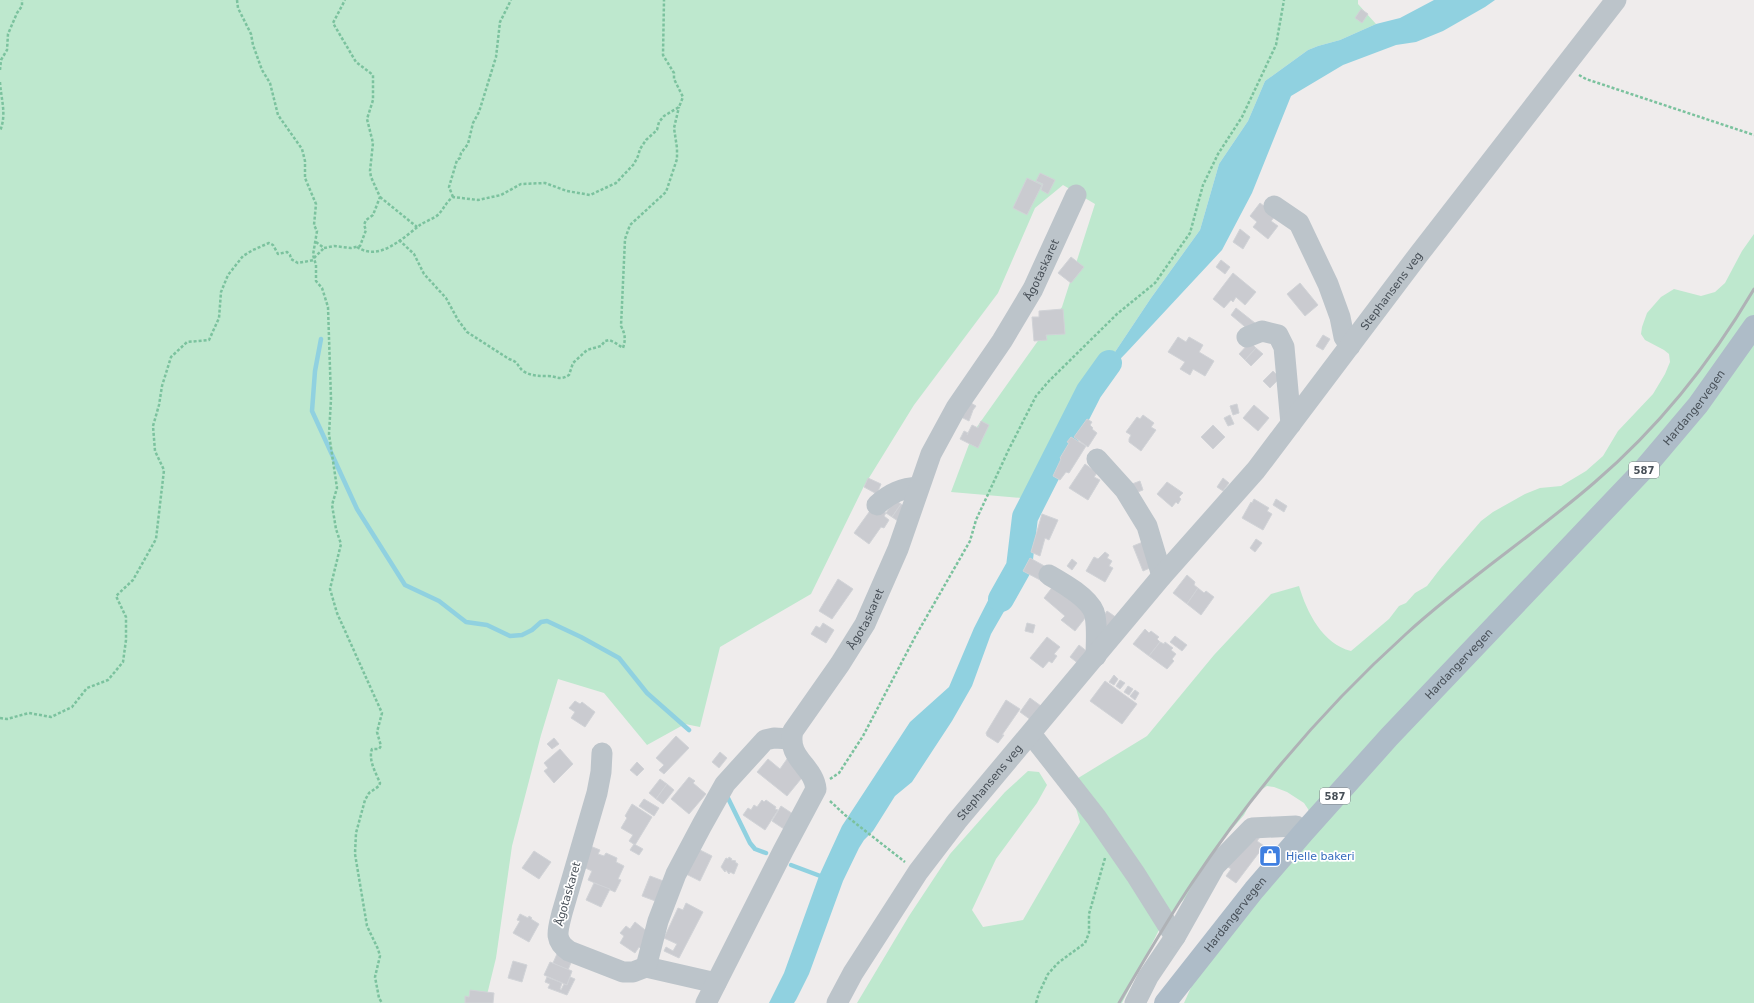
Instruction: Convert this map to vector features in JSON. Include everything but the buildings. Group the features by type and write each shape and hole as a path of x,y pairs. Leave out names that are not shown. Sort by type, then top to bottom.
{"main road":[{"name":"Hardangervegen","path":"1165,1003 1254,890 1303,833 1389,738 1643,470 1698,405 1754,326"}],"street":[{"name":"Stephansens veg","path":"837,1003 853,973 918,872 957,821 1162,576 1245,483 1616,0"},
{"name":"Ågotaskaret","path":"791,739 796,725 840,664 865,624 910,519 919,487 931,454 956,408 1002,341 1033,289 1076,195"},
{"path":"1274,206 1299,223 1328,284 1340,317 1344,337 1350,346"},
{"name":"Ågotaskaret","path":"1002,341 1012,336 1029,315"},
{"path":"1247,337 1262,331 1278,335 1284,347 1291,424"},
{"path":"1097,459 1125,490 1147,526 1162,576"},
{"path":"878,505 885,498 897,491 919,487"},
{"path":"1049,575 1066,585 1083,598 1094,612 1096,656"},
{"path":"1031,734 1096,817 1175,937"},
{"path":"706,1003 816,789 816,782 795,753 791,739 774,738 765,740 725,784 676,874 658,921 646,966 716,982"},
{"name":"Ågotaskaret","path":"602,753 601,772 597,793 562,913 557,932 558,939 562,946 569,951 623,972 632,972 646,966"},
{"path":"1135,1003 1148,977 1175,937 1215,866 1252,828 1296,826 1303,833"}],"path":[{"path":"0,70 1,60 7,50 8,34 17,13 22,6 22,0"},
{"path":"237,0 238,8 251,34 253,45 262,70 270,83 278,115 302,149 305,161 305,178 316,204 314,221 317,231 313,252 316,265 316,281 322,288 328,307 331,399 329,434 337,488 332,505 337,523 336,529 341,544 330,589 337,613 382,713 377,732 381,746 379,749 372,749 371,754 373,768 380,783 379,786 369,793 365,800 356,833 355,854 367,926 380,956 375,977 379,998 382,1003"},
{"path":"344,0 334,23 356,62 373,75 373,100 367,119 373,143 370,171 380,197 417,227"},
{"path":"453,197 449,187 457,160 460,158 461,153 468,144 473,124 479,112 496,57 500,22 511,0"},
{"path":"399,240 414,254 424,274 446,298 458,320 467,332 509,359 516,361 522,370 532,375 544,377 549,375 556,378 564,378 569,375 572,363 587,350 601,346 605,341 609,340 623,348 625,334 621,326 625,240 630,225 666,192 677,159 674,128 679,106 683,97 674,79 674,73 663,55 664,0"},
{"path":"918,872 846,815 816,789 839,773 863,736 911,644 970,541 976,520 1009,449 1036,396 1049,381 1117,314 1155,283 1190,233 1203,185 1218,154 1242,117 1276,45 1284,0"},
{"path":"1565,66 1586,79 1754,135"},
{"path":"0,82 4,110 4,122 0,131"},
{"path":"453,197 478,200 501,195 521,184 545,183 567,190 590,194 616,183 634,164 640,149 646,140 657,130 659,122 664,116 679,106"},
{"path":"0,718 7,719 29,713 51,717 72,707 87,688 108,680 123,662 126,640 126,617 116,596 133,580 156,539 164,470 155,450 152,426 159,404 162,386 171,357 188,342 209,340 219,318 221,292 228,274 243,256 269,243 274,245 278,254 287,252 291,259 298,263 314,259 324,248 334,246 351,248 360,246 366,230 364,225 366,220 373,215 380,197"},
{"path":"357,247 364,252 376,252 386,249 417,227 438,215 453,197"},
{"path":"316,241 324,248"},
{"path":"1036,1003 1048,974 1058,963 1084,943 1088,933 1089,914 1103,862 1113,842"}],"green space":[{"path":"0,0 1358,0 1358,4 1376,24 1340,40 1308,50 1265,81 1248,121 1219,164 1200,230 1151,298 1089,391 1034,499 951,492 974,431 1062,307 1095,204 1063,185 1035,208 998,293 914,405 864,486 811,594 720,647 700,727 685,724 647,745 604,693 558,679 541,735 512,846 496,958 485,1003 0,1003"},
{"path":"1754,234 1754,1003 1184,1003 1197,974 1311,816 1304,803 1287,792 1267,786 1255,794 1244,815 1211,853 1190,893 1164,920 1122,1003 857,1003 909,916 950,854 1005,792 1028,771 1039,772 1047,785 1037,803 996,859 972,910 983,927 1023,920 1080,822 1068,781 1070,783 1147,736 1214,655 1271,594 1299,586 1312,617 1324,634 1332,642 1351,651 1389,619 1399,606 1406,603 1415,593 1427,586 1481,521 1493,512 1525,494 1540,488 1561,486 1586,471 1603,456 1618,431 1653,394 1665,374 1670,362 1669,354 1645,340 1641,334 1647,313 1661,297 1674,289 1701,296 1715,292 1725,283 1742,251"}],"water":[{"path":"1434,0 1495,0 1443,31 1416,42 1396,45 1343,65 1291,96 1252,193 1222,250 1089,391 1151,298 1200,230 1219,164 1248,121 1265,81 1308,50 1340,40 1376,24 1400,18"},
{"path":"1019,567 1017,584 1010,601 991,634 972,686 952,721 912,782 895,796 873,831 864,840 859,848 843,881 809,974 796,1000 794,1003 769,1003 784,973 819,876 842,826 910,722 949,687 974,628 1000,577"}],"waterway":[{"path":"321,339 315,371 312,411 357,509 405,585 439,601 466,622 487,625 510,636 522,635 532,630 541,622 547,621 581,637 619,658 647,693 689,730"},
{"path":"1001,599 1019,567 1025,517 1089,391 1109,363"},
{"path":"726,794 750,843 755,849 766,853"},
{"path":"791,865 823,877"}],"railway":[{"path":"1119,1003 1173,912 1215,849 1265,783 1319,721 1347,691 1406,634 1452,594 1595,482 1641,439 1702,368 1754,289"}],"place":[{"name":"Hjelle bakeri","path":"1270,856"}]}
